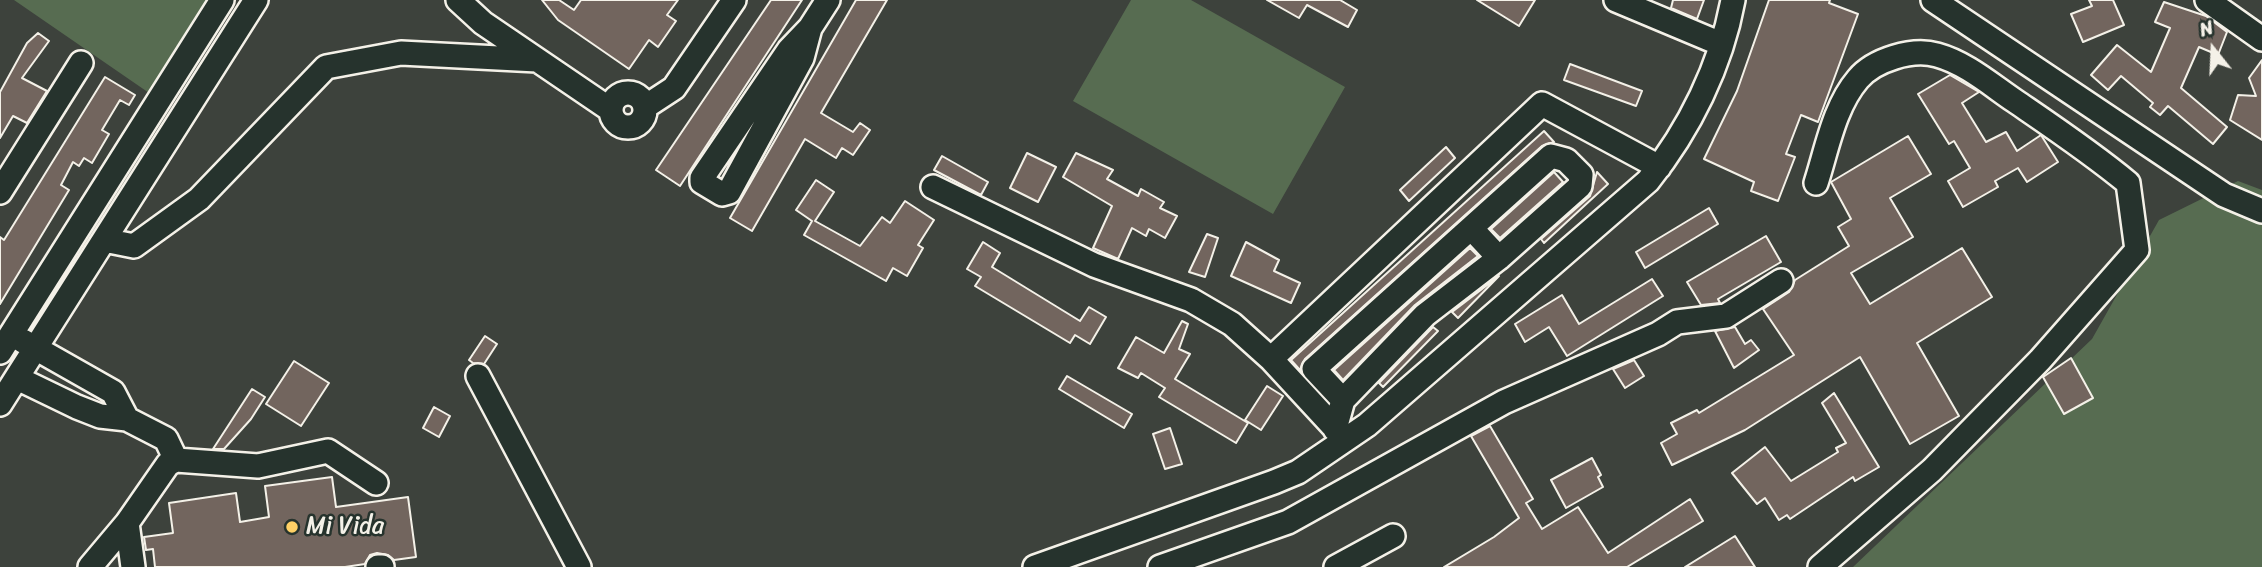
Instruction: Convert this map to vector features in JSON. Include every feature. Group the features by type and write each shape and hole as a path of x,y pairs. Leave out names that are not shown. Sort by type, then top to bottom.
{"street":[{"path":"127,419 113,392 37,346 5,344 222,0"},
{"path":"0,404 256,0"},
{"path":"458,0 482,23 611,110 618,124 629,127 643,118 645,107 674,88 734,0"},
{"path":"810,28 802,58 729,192 722,194 702,182 702,178 789,50 810,28 828,0"},
{"path":"1616,0 1721,44"},
{"path":"1035,567 1298,472 1340,435 1367,425 1648,181 1674,148 1694,113 1721,44 1733,0"},
{"path":"1933,0 2224,195 2262,211"},
{"path":"2207,0 2262,39"},
{"path":"195,43 221,57"},
{"path":"104,240 134,246 199,199 326,67 401,53 537,61"},
{"path":"1816,183 1843,100 1859,77 1883,61 1911,54 1934,54 1961,64 2099,159 2128,183 2137,250 2040,360 1932,470 1820,567"},
{"path":"0,192 7,167 80,63"},
{"path":"1270,359 1542,104 1659,167"},
{"path":"1340,435 1343,400 1425,315 1499,258 1580,186 1581,174 1566,160 1551,156 1314,369 1343,400"},
{"path":"933,187 1094,265 1191,300 1231,324 1270,359 1340,435"},
{"path":"1471,228 1499,258"},
{"path":"63,251 87,268"},
{"path":"1160,567 1288,522 1504,402 1677,323 1726,316 1781,281"},
{"path":"1400,289 1425,315"},
{"path":"478,376 579,567"},
{"path":"17,379 100,416 127,419 166,439 176,460"},
{"path":"90,567 127,523 168,464 176,460 258,466 328,451 376,482"},
{"path":"127,523 133,567"},
{"path":"1336,567 1393,536"}],"green space":[{"path":"14,0 212,0 152,95"},
{"path":"1131,0 1191,0 1345,87 1273,214 1073,101"},
{"path":"2238,181 2262,190 2262,567 1853,567 2092,339 2159,220"}],"building":[{"path":"542,0 559,0 574,10 581,0 678,0 667,15 676,21 658,47 649,40 629,69 558,20"},
{"path":"771,0 802,0 680,186 656,170"},
{"path":"856,0 887,0 821,113 853,132 860,123 870,130 853,155 842,148 836,158 805,139 752,231 730,218"},
{"path":"1267,0 1340,0 1357,10 1348,27 1307,5 1299,18"},
{"path":"1477,0 1535,0 1519,26"},
{"path":"1673,0 1704,0 1697,19 1671,8"},
{"path":"1769,0 1830,0 1829,3 1858,14 1818,122 1801,115 1786,154 1795,157 1778,201 1751,191 1754,182 1704,159 1737,91"},
{"path":"2089,0 2113,0 2124,25 2083,42 2071,14 2092,6"},
{"path":"2164,2 2206,16 2227,32 2218,55 2199,47 2181,88 2227,127 2213,144 2168,106 2160,115 2150,107 2153,103 2121,76 2108,90 2091,75 2117,45 2151,72 2170,28 2155,22"},
{"path":"38,33 49,41 22,78 47,91 27,123 13,116 0,138 0,92 27,43"},
{"path":"2262,60 2262,140 2230,120 2238,95 2256,96 2249,78"},
{"path":"1570,64 1642,91 1636,106 1564,80"},
{"path":"1950,75 1979,92 1962,103 1986,142 2006,132 2017,151 2041,135 2058,162 2027,182 2018,168 1995,181 1998,187 1963,207 1948,181 1970,168 1954,141 1949,144 1918,94"},
{"path":"105,77 135,95 129,105 120,100 102,130 109,134 92,163 84,158 79,166 73,162 61,185 69,190 0,304 0,237 4,240"},
{"path":"1544,131 1554,142 1542,146 1305,359 1300,370 1291,360"},
{"path":"1908,136 1931,174 1890,198 1913,237 1851,273 1870,304 1962,248 1992,297 1917,343 1959,416 1910,444 1860,357 1745,430 1672,465 1661,443 1677,434 1671,423 1697,410 1699,413 1794,355 1763,309 1789,292 1795,280 1849,246 1838,227 1851,219 1831,182"},
{"path":"1446,147 1455,158 1409,201 1400,190"},
{"path":"1027,153 1056,167 1038,202 1010,188"},
{"path":"1076,153 1113,170 1107,179 1138,196 1141,189 1164,202 1160,208 1177,216 1165,238 1149,229 1146,236 1132,228 1118,259 1093,248 1112,206 1063,177"},
{"path":"942,156 988,182 981,195 934,170"},
{"path":"1554,172 1563,182 1500,238 1491,229"},
{"path":"1597,172 1608,184 1544,243 1541,239 1590,196"},
{"path":"816,180 834,192 815,221 860,246 882,217 890,223 905,201 934,220 918,245 923,248 907,276 893,268 886,281 804,235 812,221 796,210"},
{"path":"1709,208 1718,224 1645,268 1636,252"},
{"path":"1207,234 1218,238 1205,277 1189,272"},
{"path":"1766,236 1781,262 1718,299 1720,303 1701,305 1687,282"},
{"path":"983,242 1000,253 992,267 1080,321 1089,307 1106,317 1090,344 1075,335 1070,343 975,286 981,277 967,269"},
{"path":"1246,242 1279,260 1274,271 1300,283 1291,303 1231,276"},
{"path":"1470,248 1478,256 1415,305 1343,380 1334,370"},
{"path":"1499,276 1458,318 1452,312"},
{"path":"1652,279 1663,296 1567,356 1549,327 1525,342 1515,324 1562,295 1579,324"},
{"path":"1182,321 1188,324 1179,349 1190,354 1175,379 1248,423 1236,443 1159,397 1165,388 1141,373 1138,378 1118,368 1136,337 1164,353"},
{"path":"1433,327 1438,331 1383,387 1379,383"},
{"path":"1735,327 1745,344 1751,340 1759,350 1734,368 1715,331"},
{"path":"485,336 497,344 484,364 473,363 469,360"},
{"path":"2071,358 2093,398 2064,414 2043,377"},
{"path":"1634,360 1644,376 1625,388 1613,369"},
{"path":"294,361 329,383 301,426 266,404"},
{"path":"1067,376 1132,414 1124,428 1059,389"},
{"path":"1267,386 1283,396 1261,430 1245,420"},
{"path":"252,389 265,397 251,419 224,449 213,449"},
{"path":"1834,393 1879,467 1855,481 1853,477 1790,519 1787,515 1779,520 1765,498 1757,504 1732,473 1765,447 1791,481 1838,452 1836,448 1846,443 1822,403"},
{"path":"434,407 450,416 439,437 423,428"},
{"path":"1490,426 1533,499 1526,503 1542,529 1578,507 1608,553 1690,499 1703,521 1627,567 1444,567 1494,537 1519,518 1471,436"},
{"path":"1170,428 1182,464 1165,469 1153,434"},
{"path":"1592,458 1601,475 1598,477 1603,487 1566,508 1551,480"},
{"name":"Mi Vida","path":"332,477 336,507 408,497 416,557 394,560 388,555 377,553 370,555 365,564 345,567 155,567 153,549 146,550 144,537 173,533 169,503 236,493 240,522 269,517 265,486"},
{"path":"1735,536 1755,567 1685,567"}],"place":[{"name":"Mi Vida","path":"292,527"}]}
